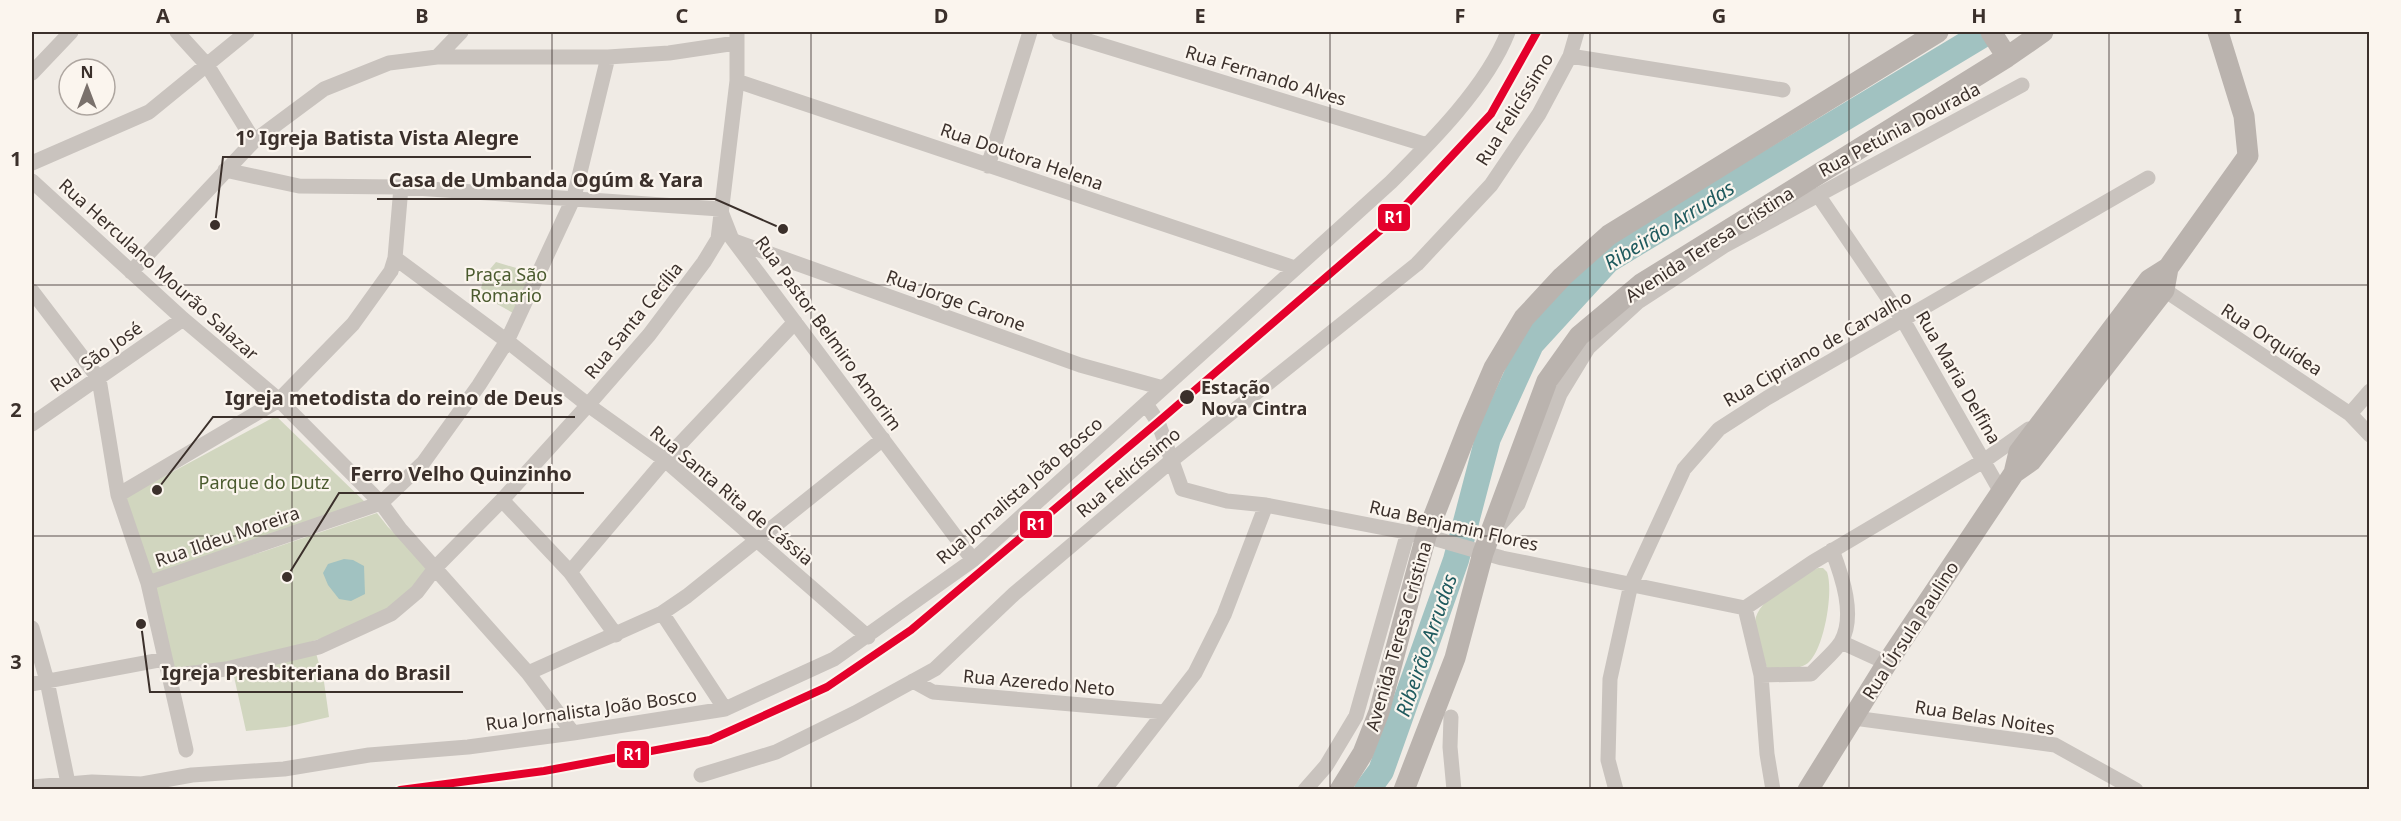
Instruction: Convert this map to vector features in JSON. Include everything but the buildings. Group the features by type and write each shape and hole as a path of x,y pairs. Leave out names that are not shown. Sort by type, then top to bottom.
{"main road":[{"name":"Avenida Teresa Cristina","path":"1340,789 1368,742 1379,712 1386,649 1403,584 1494,368 1524,318 1562,277 1609,235 1938,32"},
{"path":"1990,32 2006,54"},
{"name":"Avenida Teresa Cristina","path":"1404,789 1455,658 1482,547 1546,381 1579,336 1641,284 2043,32"},
{"name":"Rua Úrsula Paulino","path":"1808,789 1887,663 2014,473 2031,461 2248,156 2244,116 2218,32"},
{"name":"Rua Úrsula Paulino","path":"2014,473 2019,452 2048,414 2157,285"}],"street":[{"path":"32,73 71,32"},
{"path":"177,32 207,65 254,141"},
{"path":"32,163 149,112 247,32"},
{"path":"437,57 461,32"},
{"path":"988,166 1030,32"},
{"name":"Rua Fernando Alves","path":"1059,32 1427,145"},
{"name":"Rua Jornalista João Bosco","path":"32,787 68,783 142,784 192,775 284,769 369,755 468,747 573,733 725,709 834,659 868,637 973,560 1391,182 1427,145 1478,84 1501,48 1508,32"},
{"name":"Rua Felicíssimo","path":"701,775 776,752 855,713 935,669 1014,594 1171,461 1417,264 1491,185 1539,114 1570,56 1577,32"},
{"path":"131,272 254,141 324,88 389,63 437,57 608,57 669,53 736,37"},
{"name":"Rua Santa Cecília","path":"169,676 226,669 319,647 391,614 417,592 436,567 502,500 588,405 649,335 704,262 718,239 736,81 736,37"},
{"path":"1570,56 1783,90"},
{"name":"Rua Ildeu Moreira","path":"148,583 381,503 423,463 479,386 507,341 574,198 608,57"},
{"name":"Rua Doutora Helena","path":"736,81 1295,268"},
{"name":"Rua Petúnia Dourada","path":"1482,547 1518,504 1560,394 1588,348 1638,302 1724,246 2022,86"},
{"path":"225,170 299,186 401,187 720,209"},
{"name":"Rua Cipriano de Carvalho","path":"1616,789 1608,760 1610,679 1630,584 1684,469 1719,429 1767,398 2148,178"},
{"name":"Rua Herculano Mourão Salazar","path":"32,181 183,319 279,400 381,503 400,529 528,673 573,733"},
{"path":"118,495 279,400 353,324 391,271 395,258 401,187"},
{"name":"Rua Maria Delfina","path":"1818,195 1903,320 1985,460 2001,492"},
{"name":"Rua Pastor Belmiro Amorim","path":"720,209 731,237 737,242 973,560"},
{"name":"Rua Jorge Carone","path":"737,242 1080,365 1163,388"},
{"name":"Rua Santa Rita de Cássia","path":"395,258 507,341 588,405 665,460 868,637"},
{"name":"Rua Orquídea","path":"2157,285 2350,414 2370,435"},
{"path":"32,291 99,379 118,495 148,583 186,750"},
{"name":"Rua São José","path":"32,424 183,319"},
{"path":"570,572 665,460 795,322"},
{"path":"2350,414 2370,391"},
{"path":"1146,404 1158,423 1171,461"},
{"path":"1773,789 1767,754 1761,675 1745,608 1832,550 2018,439 2048,414"},
{"path":"528,673 662,613 687,596 883,439"},
{"name":"Rua Benjamin Flores","path":"1171,461 1182,489 1227,501 1266,505 1482,547 1630,584 1745,608"},
{"path":"502,500 570,572 616,635"},
{"path":"1104,789 1195,673 1224,615 1266,505"},
{"path":"1761,675 1811,674 1841,642 1848,616 1841,573 1832,550"},
{"path":"662,613 725,709"},
{"path":"32,628 39,683 68,783"},
{"path":"1841,642 1887,663"},
{"name":"Avenida Teresa Cristina","path":"1305,789 1326,766 1341,742 1356,716 1386,649"},
{"path":"39,683 165,659"},
{"name":"Rua Azeredo Neto","path":"913,681 933,692 1164,712"},
{"path":"1451,717 1450,747 1454,789"},
{"name":"Rua Belas Noites","path":"1854,718 2055,745 2136,789"},
{"path":"1341,742 1368,742"}],"green space":[{"name":"Praça São Romario","path":"496,262 523,270 533,278 513,313 497,304 481,288 485,275"},
{"name":"Parque do Dutz","path":"276,416 367,504 152,577 126,497"},
{"path":"377,513 388,527 431,567 396,602 358,624 307,643 227,662 172,671 152,583 262,552"},
{"path":"1818,568 1823,568 1827,572 1829,592 1823,634 1814,656 1804,666 1767,668 1755,633 1757,613 1780,590"},
{"path":"316,653 324,682 329,717 286,727 246,731 233,672"}],"water":[{"path":"344,559 353,560 364,566 365,594 351,601 339,599 328,585 323,573 328,564"}],"waterway":[{"name":"Ribeirão Arrudas","path":"1367,790 1381,771 1456,560 1488,438 1531,344 1608,260 1987,32"}],"transit line":[{"name":"R1","path":"400,790 544,771 710,740 827,687 911,630 1158,422 1390,222 1491,114 1537,32"}],"place":[{"name":"1º Igreja Batista Vista Alegre","path":"215,225"},
{"name":"Casa de Umbanda Ogúm & Yara","path":"783,229"},
{"name":"Estação Nova Cintra","path":"1187,397"},
{"name":"Igreja metodista do reino de Deus","path":"157,490"},
{"name":"Ferro Velho Quinzinho","path":"287,577"},
{"name":"Igreja Presbiteriana do Brasil","path":"141,624"}]}
